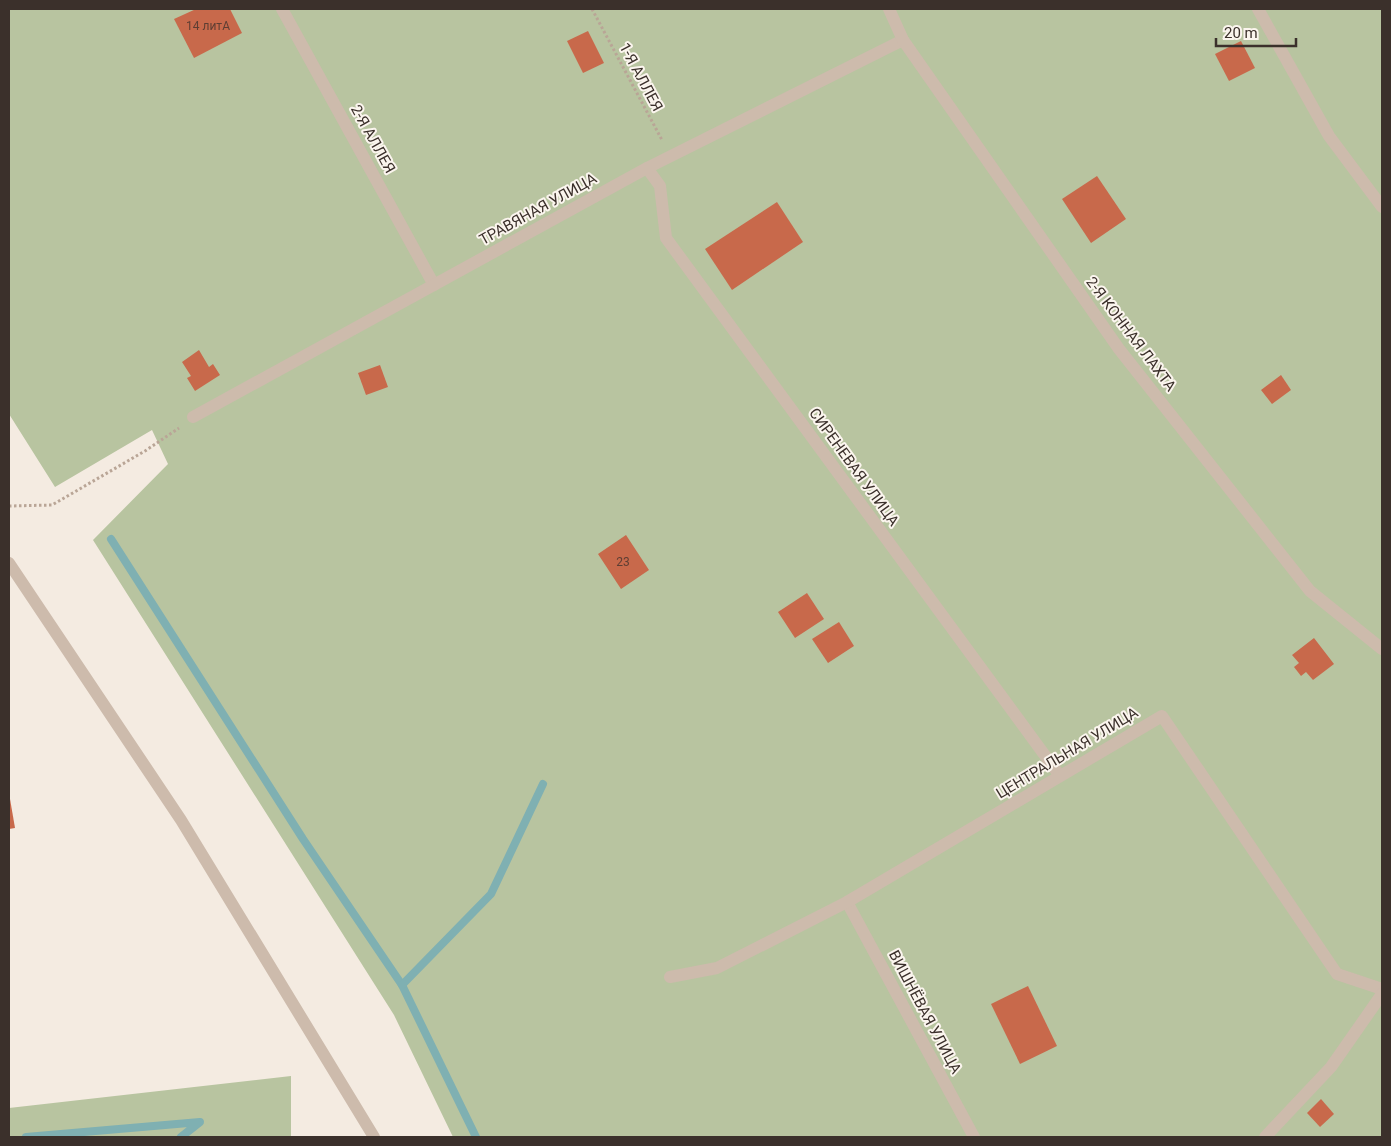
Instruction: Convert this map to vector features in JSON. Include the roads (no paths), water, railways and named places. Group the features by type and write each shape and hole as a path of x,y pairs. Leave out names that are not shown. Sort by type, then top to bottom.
{"street":[{"name":"2-Я АЛЛЕЯ","path":"282,9 434,285"},
{"name":"2-Я КОННАЯ ЛАХТА","path":"889,9 903,40 1132,365 1310,591 1382,648"},
{"path":"1258,9 1329,136 1382,208"},
{"name":"ТРАВЯНАЯ УЛИЦА","path":"193,417 647,168 903,40"},
{"name":"СИРЕНЕВАЯ УЛИЦА","path":"647,168 660,186 666,238 1060,776"},
{"path":"9,563 181,820 374,1137"},
{"name":"ЦЕНТРАЛЬНАЯ УЛИЦА","path":"670,977 717,968 847,902 1162,716 1337,974 1382,989"},
{"name":"ВИШНЁВАЯ УЛИЦА","path":"847,902 974,1137"},
{"path":"1265,1137 1331,1067 1382,994"}],"waterway":[{"path":"111,539 303,839 402,985 476,1137"},
{"path":"402,985 491,894 543,784"},
{"path":"26,1137 200,1122 181,1137"}]}
